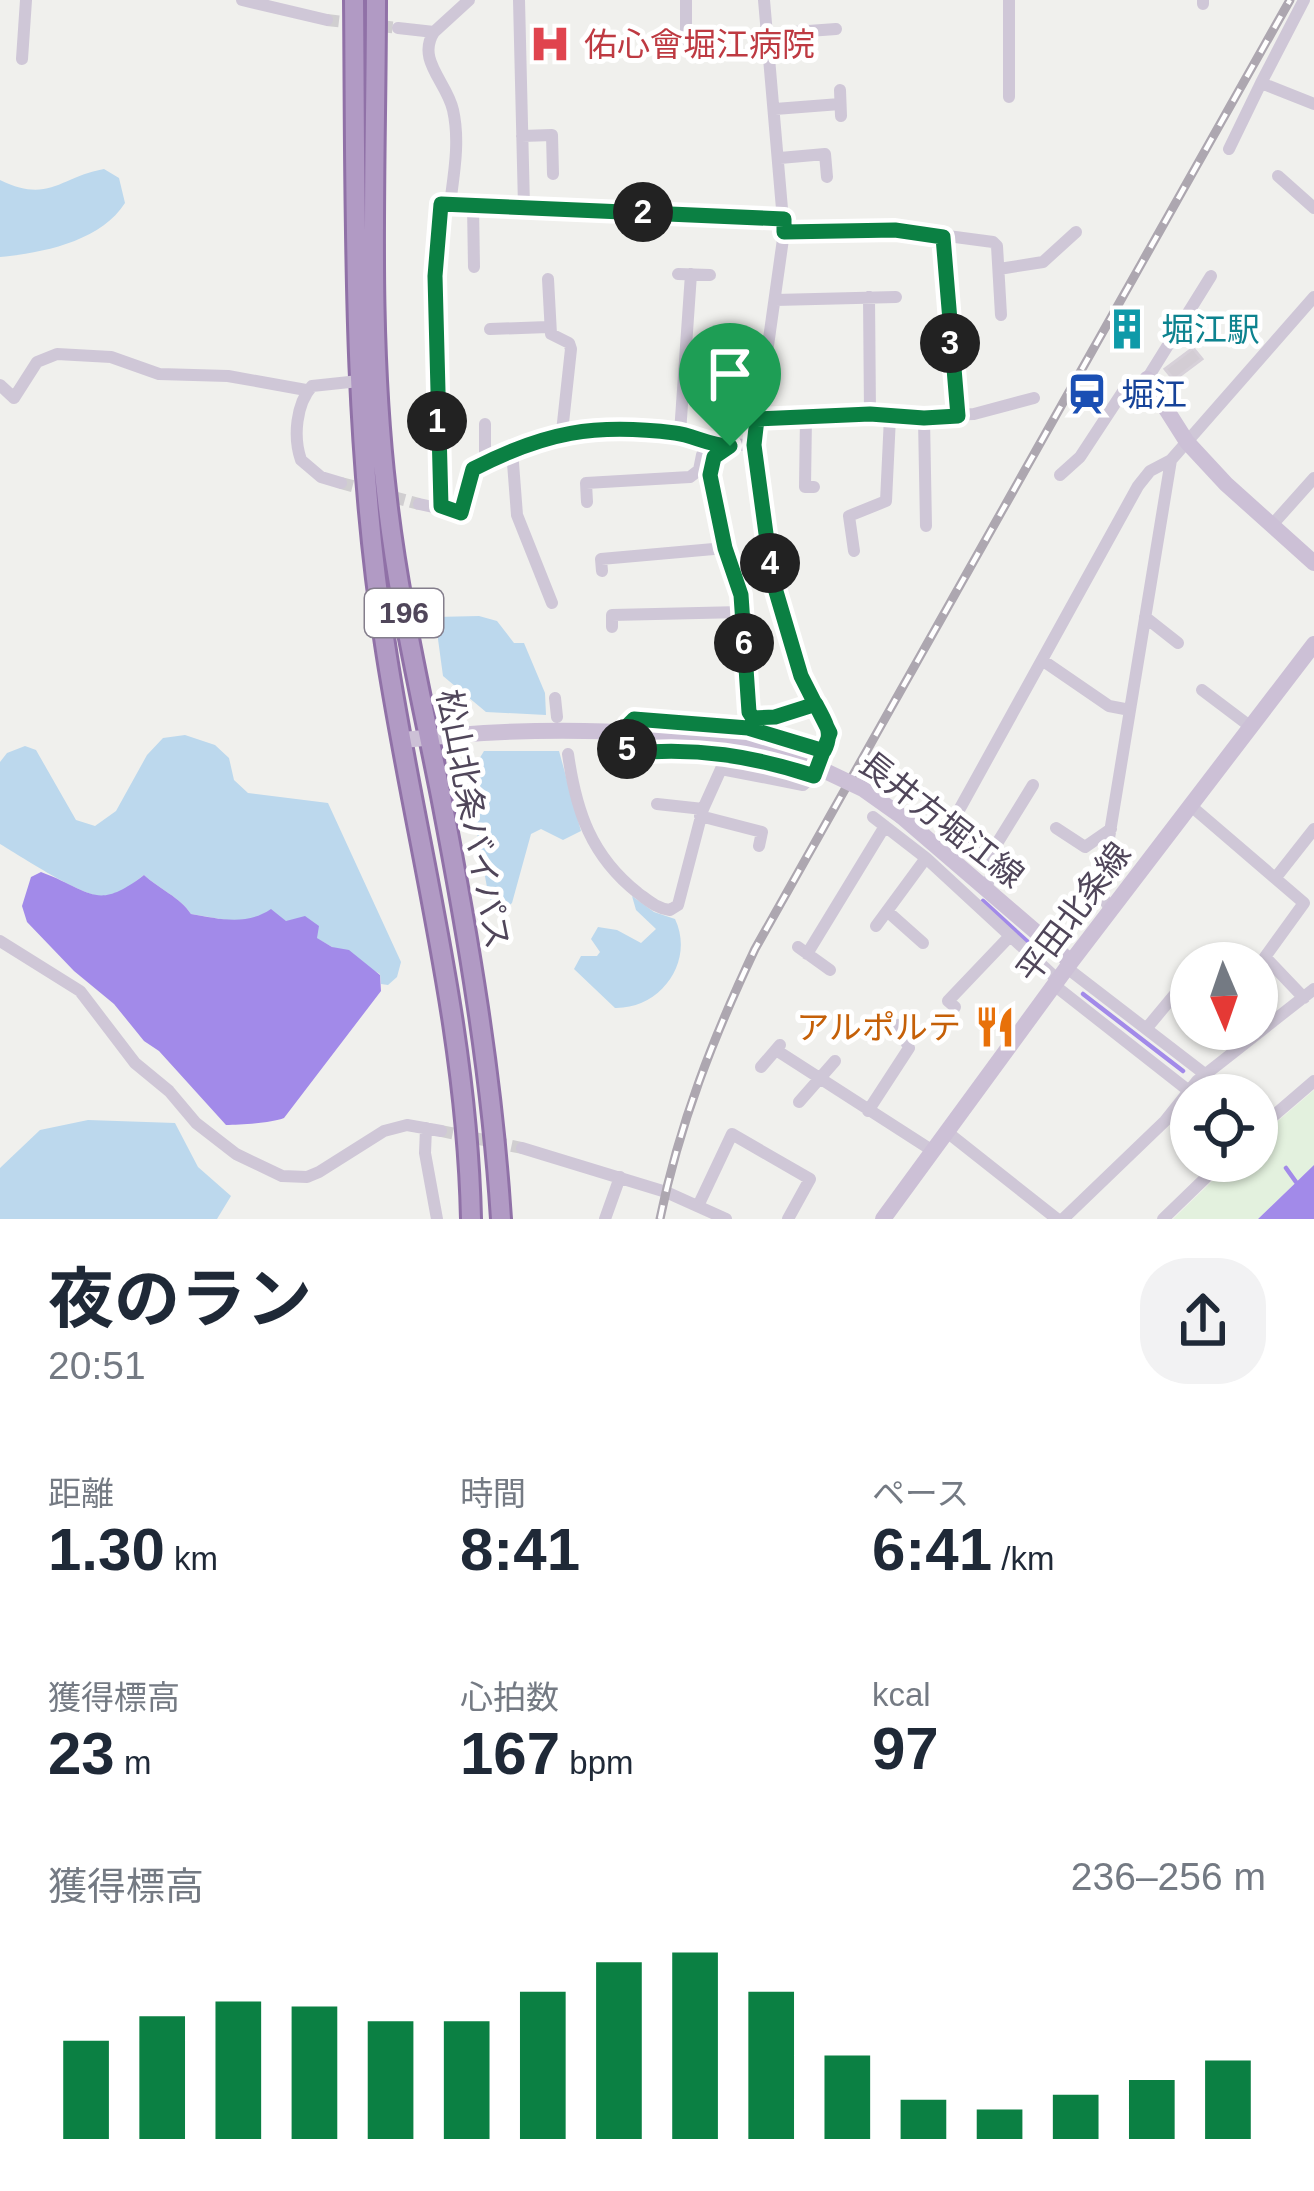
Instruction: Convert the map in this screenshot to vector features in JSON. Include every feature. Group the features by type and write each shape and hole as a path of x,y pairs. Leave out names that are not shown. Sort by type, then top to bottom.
{"highway":[{"name":"松山北条バイパス","path":"353,0 359,381 366,496 385,647 461,1060 471,1219"},
{"name":"松山北条バイパス","path":"376,0 376,331 386,490 408,640 487,1056 501,1219"}],"main road":[{"path":"1147,379 1187,442 1314,563"},
{"name":"平田北条線","path":"883,1219 1314,644"},
{"name":"長井方堀江線","path":"404,740 478,733 626,734 730,742 809,768 863,789 886,820 985,886 1063,974"}],"street":[{"path":"22,59 26,0"},
{"path":"242,0 327,20"},
{"path":"450,204 456,126 452,103 430,65 428,42 469,0"},
{"path":"519,0 524,206"},
{"path":"686,0 686,44"},
{"path":"568,754 586,832 599,854 627,884 658,908 670,910 678,905 702,813 722,769 803,784 830,733 801,676 772,578 754,445 784,225 764,0"},
{"path":"1007,97 1009,0"},
{"path":"1229,149 1304,0"},
{"path":"398,28 434,32"},
{"path":"767,34 836,28"},
{"path":"1261,83 1314,104"},
{"path":"775,109 840,103"},
{"path":"522,136 553,135 553,174"},
{"path":"780,158 825,154 827,178"},
{"path":"1278,176 1314,208"},
{"path":"441,506 435,276 441,204 895,230 993,242 1001,315"},
{"path":"473,205 474,267"},
{"path":"999,269 1043,262 1076,232"},
{"path":"943,237 958,416"},
{"path":"680,433 685,274 710,274"},
{"path":"1060,475 1080,457 1124,390 1147,379 1211,276"},
{"path":"548,279 548,327 571,349 562,432"},
{"path":"868,297 870,414"},
{"path":"775,300 896,297"},
{"path":"985,886 997,868 948,830 1138,486 1150,471 1171,460 1314,297"},
{"path":"490,329 548,327"},
{"path":"731,392 736,350"},
{"path":"0,385 14,398 37,362 57,354 111,357 159,374 228,376 306,391 320,384 359,381"},
{"path":"734,366 764,370"},
{"path":"306,391 297,425 301,460 321,477 341,483"},
{"path":"757,419 958,416 1034,398"},
{"path":"806,417 805,488 814,487"},
{"path":"854,551 850,516 886,501 890,417"},
{"path":"924,418 926,526"},
{"path":"485,424 485,463"},
{"path":"419,504 461,513 473,469 562,432 613,428 680,433 730,446 754,445"},
{"path":"587,502 586,483 690,477 714,444"},
{"path":"730,446 714,457 710,475 725,548 741,595 753,718 775,717 816,704"},
{"path":"512,450 517,515 552,603"},
{"path":"1111,910 1100,893 1171,460"},
{"path":"1272,525 1314,478"},
{"path":"602,571 602,559 725,548"},
{"path":"612,627 612,615 742,613"},
{"path":"1144,617 1178,644"},
{"path":"1042,661 1109,706 1130,710"},
{"path":"1202,690 1251,728"},
{"path":"555,698 557,717"},
{"path":"626,734 634,719 704,724 748,728 824,751"},
{"path":"983,857 1033,785"},
{"path":"657,804 762,832 759,846"},
{"path":"1191,806 1304,903 1265,956 1309,993 1207,1074"},
{"path":"830,970 803,950 886,820 1009,937 1205,1074"},
{"path":"1056,828 1084,847 1111,829"},
{"path":"1277,876 1314,829"},
{"path":"876,926 926,858"},
{"path":"1300,908 1314,920"},
{"path":"887,911 923,943"},
{"path":"955,1007 948,1001 962,982 1009,937"},
{"path":"0,941 80,991 135,1063 169,1091 196,1123 236,1154 282,1176 307,1177 319,1172 384,1131 406,1125 433,1130 425,1153 436,1219"},
{"path":"1063,974 1171,1074"},
{"path":"1146,1029 1170,1000"},
{"path":"868,1111 909,1048 898,1025"},
{"path":"761,1067 779,1048 933,1151"},
{"path":"799,1102 835,1060"},
{"path":"1278,1112 1314,1081"},
{"path":"947,1132 1060,1219 1170,1115"},
{"path":"698,1206 732,1134 810,1179 788,1219"},
{"path":"522,1148 620,1177 726,1219"},
{"path":"605,1219 620,1177"},
{"path":"1163,1219 1201,1182"}],"shaded area":[{"path":"104,169 119,178 125,203 115,216 70,243 0,257 0,180 43,189"},
{"path":"479,616 497,621 514,643 524,643 545,693 546,715 486,712 443,676 435,617"},
{"path":"185,735 215,745 229,758 234,780 248,793 328,803 401,962 397,977 388,985 381,984 380,974 286,921 232,921 191,914 144,875 116,895 102,897 73,886 0,844 0,762 7,753 25,746 36,750 76,820 95,826 116,811 147,755 163,738"},
{"path":"484,751 559,751 581,831 563,840 541,829 531,834 512,903 506,908 496,907 489,898 467,779"},
{"path":"41,872 104,895 144,875 191,914 212,918 242,919 271,909 286,921 305,916 319,926 317,938 349,950 380,975 381,991 284,1118 226,1125 114,1004 27,922 22,906 31,877"},
{"path":"632,896 654,912 675,919 681,951 670,980 659,991 632,1006 615,1008 574,969 581,956 600,952 591,939 598,927 617,930 641,943 656,929 636,910"},
{"path":"88,1120 175,1123 198,1167 231,1196 217,1219 0,1219 0,1168 40,1130"},
{"path":"1314,1165 1314,1219 1258,1219"}],"sand":[{"path":"1314,1090 1314,1165 1258,1219 1173,1219 1211,1182 1278,1182 1278,1121"}],"building":[{"path":"1193,348 1202,359 1174,380 1165,369"}],"waterway":[{"path":"983,901 1030,944"},
{"path":"1083,994 1183,1071"},
{"path":"1286,1168 1296,1182"}],"tunnel":[{"path":"327,20 398,28"},
{"path":"341,483 419,504"},
{"path":"441,1131 522,1148"}],"railway":[{"path":"660,1219 699,1081 755,949 1290,0"}],"place":[{"name":"佑心會堀江病院","path":"550,44"},
{"name":"堀江駅","path":"1127,329"},
{"name":"堀江","path":"1087,394"},
{"name":"アルポルテ","path":"995,1027"}],"route":[{"path":"730,446 680,433 613,428 562,432 473,469 461,513 441,506 435,377 441,204 784,219 784,232 895,230 943,237 958,416 757,419 754,445 772,578 801,676 816,704 830,733 830,740 814,776 716,752 633,753 626,746 627,726 634,719 748,728 824,751 830,740 816,704 762,719 749,712 741,595 725,548 710,475 714,457 730,446"}]}
